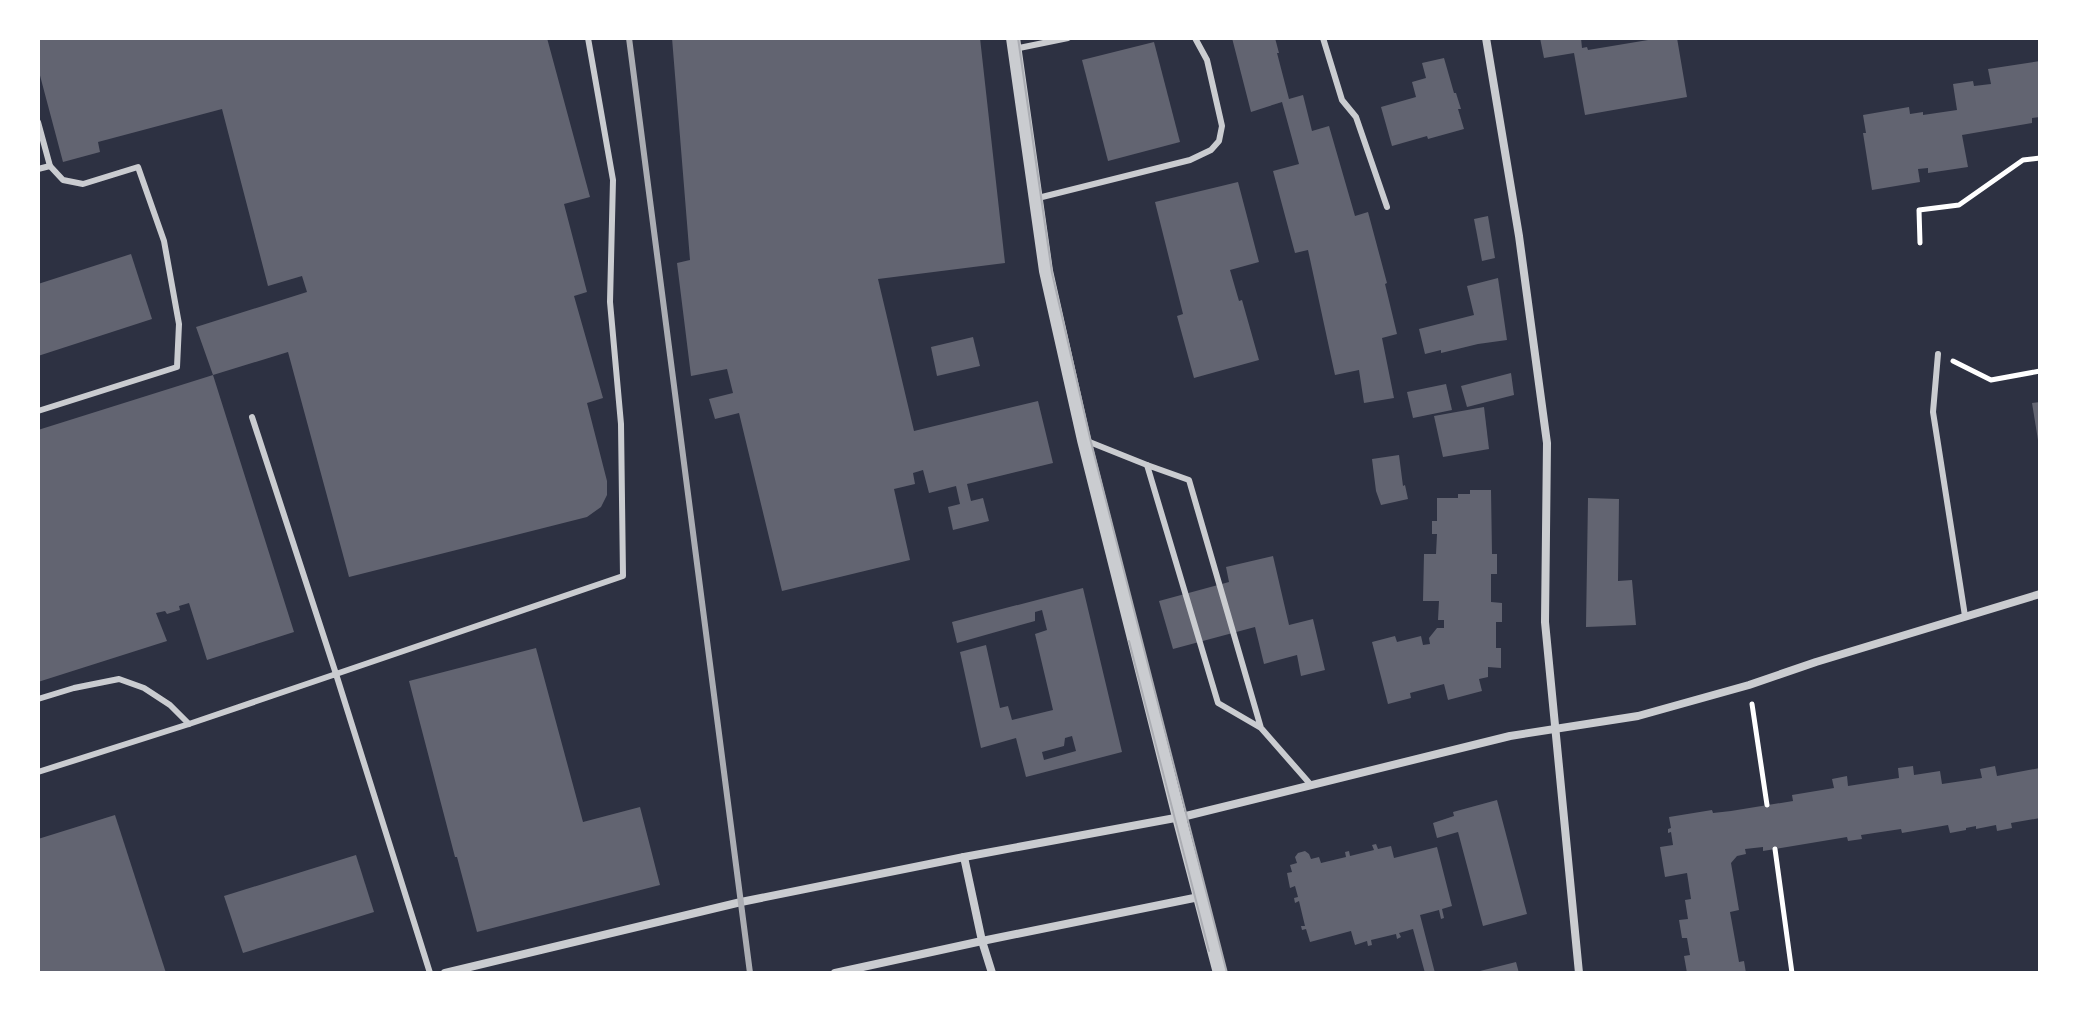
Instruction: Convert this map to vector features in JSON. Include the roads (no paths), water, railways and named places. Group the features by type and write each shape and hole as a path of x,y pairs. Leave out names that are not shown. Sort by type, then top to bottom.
{"street":[{"path":"1486,38 1519,236 1547,443 1545,622 1579,973"},
{"path":"1014,44 1046,271 1084,440 1220,973"},
{"path":"445,973 741,902 1179,817 1510,736 1638,716 1749,685 2040,594"},
{"path":"964,857 992,973"},
{"path":"835,973 1199,897"}],"lane":[{"path":"38,772 189,724 623,576 621,424 610,302 613,180 588,38"},
{"path":"1014,44 1068,38"},
{"path":"1035,198 1190,160 1211,150 1219,141 1222,126 1207,60 1195,38"},
{"path":"1323,38 1342,100 1356,117 1387,207"},
{"path":"38,122 50,166 63,180 83,184 138,167 164,241 179,324 177,367 38,411"},
{"path":"38,169 50,166"},
{"path":"1938,354 1933,412 1965,616"},
{"path":"252,417 430,973"},
{"path":"1084,440 1189,480 1261,728"},
{"path":"1147,465 1218,703 1261,728 1311,785"},
{"path":"38,699 119,679 144,688 170,705 189,724"}],"tram line":[{"path":"1018,38 1052,273 1091,442 1227,973"},
{"path":"1129,641 1209,951"}],"railway":[{"path":"629,38 750,973"}]}
